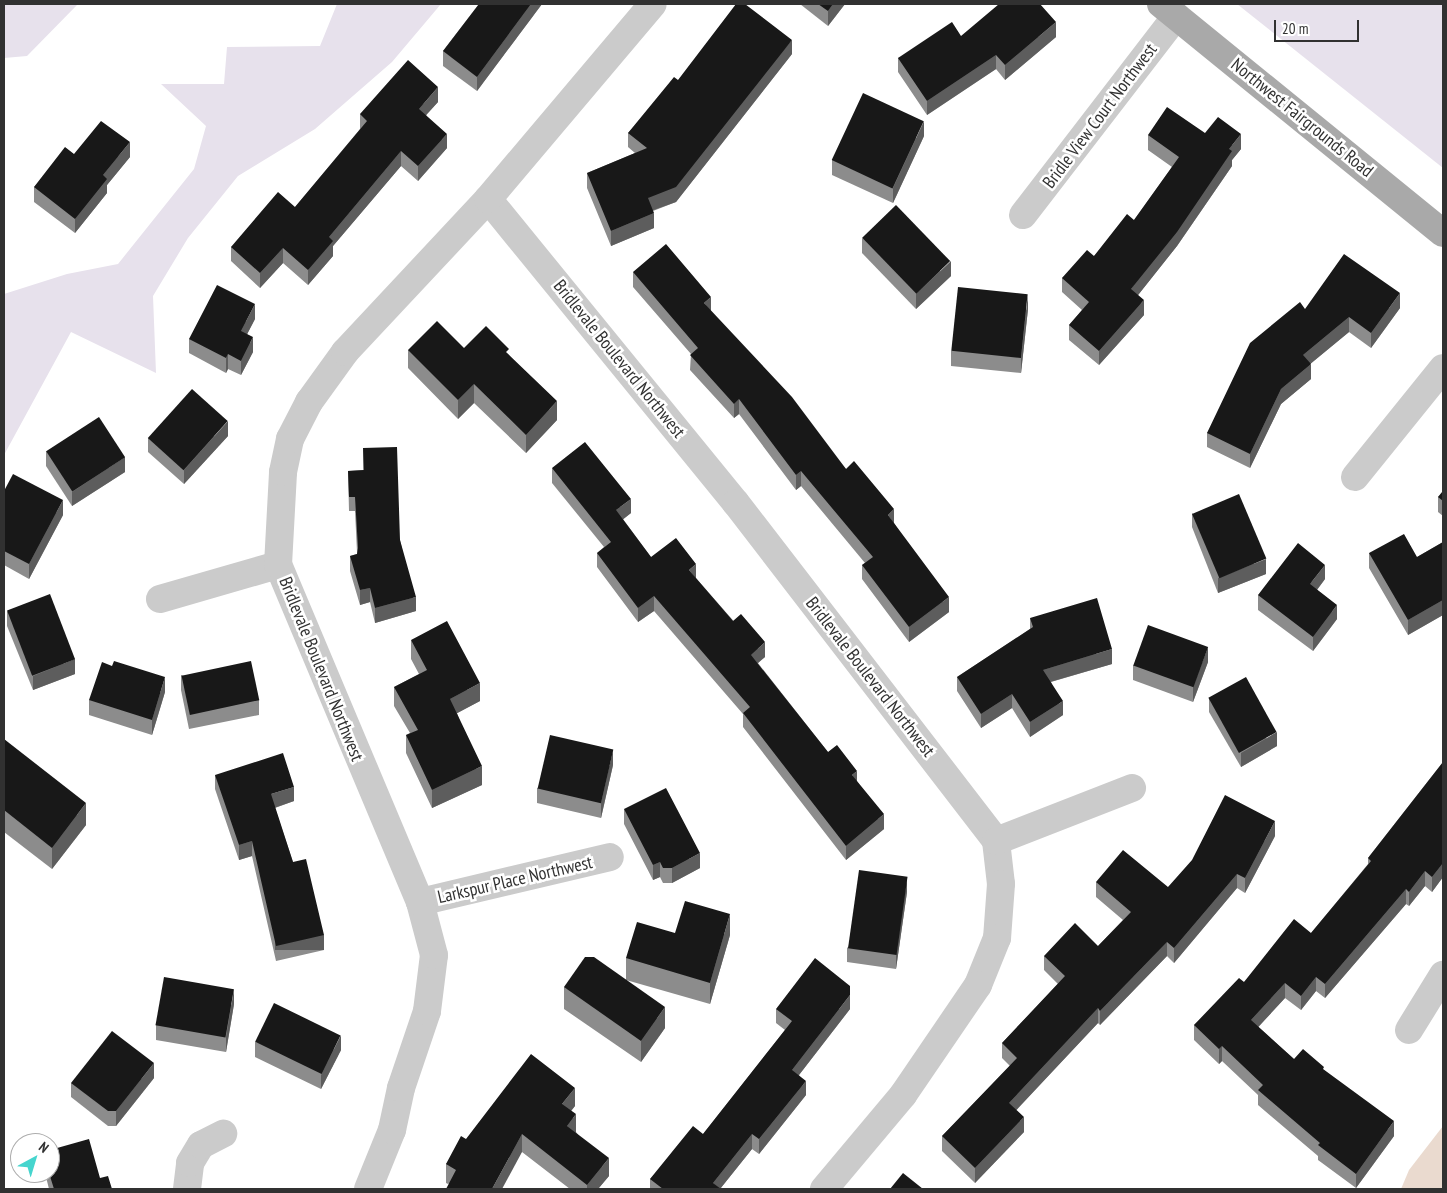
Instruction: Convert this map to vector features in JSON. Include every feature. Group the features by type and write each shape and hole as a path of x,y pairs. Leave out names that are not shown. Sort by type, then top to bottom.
{"main road":[{"name":"Northwest Fairgrounds Road","path":"1168,10 1443,233"}],"street":[{"name":"Bridlevale Boulevard Northwest","path":"368,1189 392,1130 401,1088 427,1011 434,955 420,902 278,565 282,472 290,439 308,402 344,352 488,199 653,4"},
{"name":"Bridle View Court Northwest","path":"1023,216 1168,10"},
{"name":"Bridlevale Boulevard Northwest","path":"488,199 736,503 996,841"},
{"path":"1355,477 1443,368"},
{"path":"160,598 278,565"},
{"path":"824,1189 903,1096 978,986 996,938 1001,884 996,841 1132,788"},
{"name":"Larkspur Place Northwest","path":"420,902 610,857"},
{"path":"1409,1030 1443,975"},
{"path":"187,1189 190,1163 202,1145 223,1134"}],"shaded area":[{"path":"4,4 78,4 27,56 4,58"},
{"path":"337,4 441,4 392,62 315,129 238,176 188,238 153,296 156,373 71,332 4,455 4,294 67,274 118,264 194,169 206,126 161,84 224,84 227,47 320,46"},
{"path":"1237,4 1443,4 1443,168"},
{"path":"1443,1126 1443,1189 1401,1189 1409,1170"}],"building":[{"path":"479,4 531,4 477,77 443,51"},
{"path":"736,4 745,4 792,40 676,187 648,198 654,213 611,231 587,173 647,148 628,133 674,77 678,80"},
{"path":"818,4 833,4 828,11"},
{"path":"999,4 1040,4 1056,22 1005,65 996,55 927,101 898,58 952,22 961,36"},
{"path":"408,60 438,87 419,109 447,134 418,166 401,151 329,237 333,241 308,270 283,248 260,273 231,247 278,192 295,207 367,121 360,114"},
{"path":"863,93 924,121 892,188 832,160"},
{"path":"1167,107 1205,133 1218,117 1241,134 1229,149 1232,151 1177,232 1131,289 1144,300 1099,351 1069,325 1089,302 1062,278 1087,250 1094,256 1127,214 1134,220 1179,157 1148,135"},
{"path":"101,121 130,142 103,175 107,179 75,219 34,187 65,147 74,154"},
{"path":"896,205 950,261 916,294 862,238"},
{"path":"666,244 711,297 704,303 792,397 846,469 854,461 894,509 888,515 949,597 909,627 862,565 873,557 801,471 796,475 739,399 734,404 690,355 698,348 633,272"},
{"path":"1344,254 1400,293 1371,333 1349,317 1303,355 1311,364 1281,389 1250,454 1207,433 1250,343 1300,302 1305,309"},
{"path":"217,285 255,304 241,331 253,337 241,361 228,354 226,358 189,339"},
{"path":"958,287 1028,294 1021,358 951,351"},
{"path":"437,321 464,348 486,326 509,349 506,352 557,401 526,435 474,384 458,400 408,350"},
{"path":"192,389 228,421 184,470 148,438"},
{"path":"99,417 125,457 72,492 46,451"},
{"path":"585,442 631,499 616,510 651,557 676,538 696,564 689,570 733,621 741,614 765,642 751,655 828,752 837,745 857,771 852,775 884,814 846,846 743,713 750,707 654,596 638,608 597,553 611,542 552,468"},
{"path":"397,447 400,540 416,597 375,608 370,588 360,590 350,556 357,554 358,548 355,497 349,497 348,471 364,470 363,448"},
{"path":"13,474 63,500 29,564 4,551 4,491"},
{"path":"1443,491 1443,501 1438,497"},
{"path":"1239,494 1266,558 1219,578 1192,514"},
{"path":"1404,534 1417,557 1443,542 1443,600 1408,620 1369,553"},
{"path":"1298,543 1325,565 1310,584 1337,605 1313,637 1258,595"},
{"path":"50,594 75,659 32,676 7,610"},
{"path":"1097,598 1112,649 1043,670 1063,701 1030,722 1012,694 981,714 957,677 1033,627 1030,618"},
{"path":"447,621 480,683 450,699 482,766 432,790 406,735 418,730 394,687 427,670 411,640"},
{"path":"1148,625 1208,647 1193,687 1133,665"},
{"path":"114,661 165,677 152,720 89,700 102,662 112,666"},
{"path":"251,661 259,700 190,715 182,676"},
{"path":"1246,677 1277,732 1239,753 1208,698"},
{"path":"550,735 613,750 601,803 538,789"},
{"path":"4,739 86,803 52,848 4,810"},
{"path":"283,753 294,787 271,794 293,862 306,859 324,935 276,946 252,841 239,845 215,775"},
{"path":"1443,762 1443,863 1432,877 1425,871 1409,892 1406,889 1325,984 1316,977 1301,996 1285,983 1251,1020 1294,1059 1303,1049 1324,1067 1323,1069 1394,1121 1356,1174 1318,1145 1320,1143 1258,1090 1263,1085 1222,1046 1219,1049 1194,1025 1239,978 1244,982 1294,919 1311,933 1371,861 1368,858"},
{"path":"666,788 700,853 672,868 663,868 660,862 653,865 624,809"},
{"path":"1225,795 1275,821 1245,878 1237,874 1174,948 1167,942 1100,1011 1098,1008 1009,1103 1024,1117 975,1168 942,1136 1017,1058 1002,1043 1065,976 1044,956 1075,923 1098,946 1131,912 1096,882 1123,850 1168,887 1192,860"},
{"path":"859,870 908,877 897,955 848,948"},
{"path":"685,901 730,914 710,983 626,958 637,922 675,933"},
{"path":"585,957 594,957 665,1007 641,1041 564,987"},
{"path":"815,958 850,986 850,995 792,1070 806,1081 759,1139 752,1134 713,1183 721,1189 663,1189 650,1179 693,1126 703,1134 792,1021 776,1009"},
{"path":"164,977 234,989 225,1038 155,1025"},
{"path":"274,1003 341,1035 322,1074 255,1042"},
{"path":"112,1031 154,1063 116,1111 108,1111 71,1083"},
{"path":"531,1054 575,1088 562,1104 576,1114 567,1126 609,1158 587,1185 522,1134 492,1189 446,1189 456,1170 446,1164 461,1136 466,1139"},
{"path":"89,1139 100,1178 108,1176 112,1189 54,1189 52,1183 60,1183 60,1147"},
{"path":"903,1173 923,1189 890,1189"}]}
